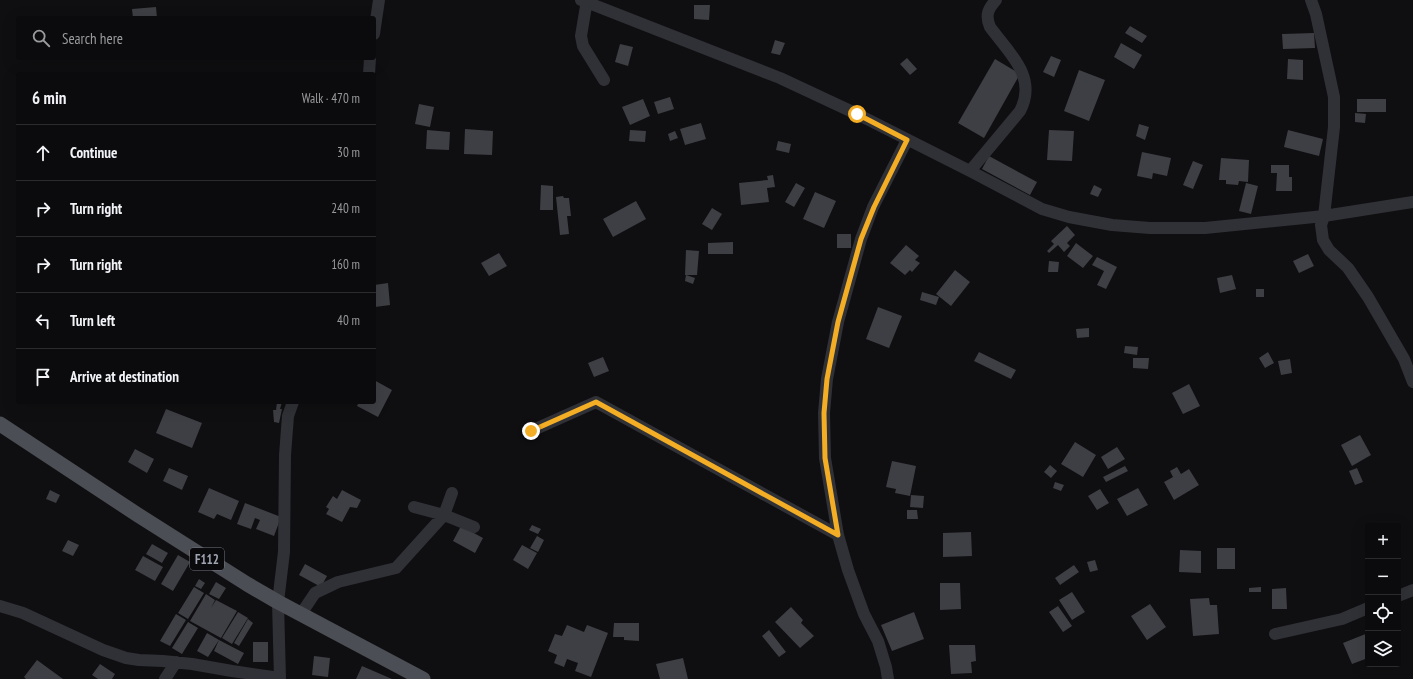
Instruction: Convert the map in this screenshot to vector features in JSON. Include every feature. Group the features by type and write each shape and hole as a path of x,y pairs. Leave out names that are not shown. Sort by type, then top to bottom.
{"main road":[{"name":"F112","path":"0,424 138,515 247,584 423,679"}],"street":[{"path":"376,17 378,0"},
{"path":"970,171 1020,111 1025,102 1025,79 1021,68 987,21 989,8 996,0"},
{"path":"1311,0 1316,14 1334,97 1334,127 1324,216 1321,225 1323,240 1329,250 1348,268 1365,292 1404,359 1413,382"},
{"path":"604,80 583,46 581,36 585,1 780,78 857,114 1042,209 1069,217 1112,225 1150,228 1205,228 1324,216 1413,202"},
{"path":"369,72 370,60"},
{"path":"888,679 878,641 864,614 848,570 838,535 825,458 824,413 827,379 838,322 861,239 874,207 907,140"},
{"path":"531,431 596,402 838,535"},
{"path":"0,606 23,613 116,656 139,660 176,662 280,678 278,602 284,552 285,454 288,416 292,404"},
{"path":"301,614 315,593 338,582 396,568 444,516 452,492"},
{"path":"414,506 474,527"},
{"path":"1400,595 1413,590"},
{"path":"1275,634 1342,619 1365,609"},
{"path":"165,679 176,662"}],"building":[{"path":"694,5 710,5 709,20 694,19"},
{"path":"156,7 157,16 133,16 132,9"},
{"path":"1130,26 1147,36 1142,43 1125,33"},
{"path":"1314,33 1315,48 1283,49 1282,34"},
{"path":"775,40 785,43 780,55 771,53"},
{"path":"1121,43 1142,55 1134,69 1114,57"},
{"path":"620,44 633,47 628,66 615,62"},
{"path":"1051,56 1061,60 1054,77 1043,72"},
{"path":"907,58 917,69 910,75 900,64"},
{"path":"995,59 1020,74 984,138 958,123"},
{"path":"1288,59 1303,60 1303,80 1287,79"},
{"path":"1079,70 1105,80 1089,121 1064,111"},
{"path":"670,97 674,109 658,114 654,102"},
{"path":"643,99 650,116 630,125 622,107"},
{"path":"1357,99 1386,99 1386,112 1357,112"},
{"path":"419,104 434,107 430,127 415,124"},
{"path":"1355,113 1366,114 1365,123 1355,122"},
{"path":"701,123 706,139 685,145 680,129"},
{"path":"1139,124 1149,127 1145,140 1136,136"},
{"path":"465,129 493,131 492,155 464,154"},
{"path":"427,130 450,132 449,150 426,149"},
{"path":"630,130 646,131 645,142 629,141"},
{"path":"1049,130 1074,131 1072,161 1047,160"},
{"path":"1288,130 1323,139 1319,156 1284,147"},
{"path":"675,131 678,138 670,141 668,134"},
{"path":"778,141 791,144 789,153 776,150"},
{"path":"1142,152 1171,158 1167,176 1153,173 1152,179 1137,176"},
{"path":"989,156 1037,182 1030,195 982,169"},
{"path":"1221,158 1249,160 1248,182 1239,181 1238,185 1226,184 1226,180 1219,180"},
{"path":"1193,161 1203,165 1193,189 1183,185"},
{"path":"1271,165 1289,165 1289,177 1292,177 1292,191 1276,191 1277,173 1271,173"},
{"path":"773,175 775,187 767,188 769,202 741,205 739,183 768,180 767,176"},
{"path":"796,183 805,188 794,207 785,202"},
{"path":"1246,183 1258,186 1251,214 1239,211"},
{"path":"541,185 553,186 553,210 540,210"},
{"path":"1094,185 1102,189 1098,197 1090,194"},
{"path":"815,192 836,201 824,228 803,219"},
{"path":"563,196 564,198 569,198 571,216 567,216 569,234 560,235 556,197"},
{"path":"636,201 646,219 613,237 603,219"},
{"path":"712,208 722,214 712,230 702,224"},
{"path":"1067,226 1075,235 1067,243 1070,246 1064,252 1058,245 1049,253 1047,251 1054,244 1051,241"},
{"path":"837,234 851,234 851,248 837,248"},
{"path":"733,242 733,254 708,254 708,243"},
{"path":"1076,243 1093,256 1083,268 1067,256"},
{"path":"906,245 919,256 915,260 920,263 912,272 910,270 905,275 890,263"},
{"path":"686,250 699,251 697,275 685,275"},
{"path":"499,253 507,266 489,276 481,263"},
{"path":"1308,254 1314,266 1299,273 1293,261"},
{"path":"1097,257 1117,267 1106,289 1097,285 1104,271 1092,265"},
{"path":"1049,261 1059,262 1058,272 1048,272"},
{"path":"955,270 970,282 951,306 936,294"},
{"path":"686,275 695,278 693,284 685,281"},
{"path":"1232,275 1236,289 1220,293 1217,278"},
{"path":"388,283 390,305 376,307 376,285"},
{"path":"1256,289 1264,289 1264,297 1256,297"},
{"path":"922,292 939,297 936,305 920,300"},
{"path":"878,307 902,316 889,348 866,339"},
{"path":"1089,328 1089,337 1077,338 1076,329"},
{"path":"1125,346 1138,347 1137,355 1124,353"},
{"path":"979,352 1016,370 1011,379 974,361"},
{"path":"1268,352 1274,363 1265,368 1259,358"},
{"path":"603,357 609,371 594,377 588,363"},
{"path":"1133,358 1149,358 1148,369 1133,368"},
{"path":"1290,359 1292,373 1281,375 1278,361"},
{"path":"376,381 392,390 378,417 357,406 358,404 376,404"},
{"path":"1189,384 1200,406 1183,414 1172,393"},
{"path":"277,404 281,404 280,409 282,409 279,423 274,422 273,410 276,410"},
{"path":"166,409 202,423 192,448 156,433"},
{"path":"1360,435 1371,455 1352,466 1341,445"},
{"path":"1075,442 1096,455 1083,477 1061,464"},
{"path":"1117,447 1125,459 1108,469 1101,457"},
{"path":"135,449 154,459 147,473 128,462"},
{"path":"892,461 916,466 910,496 895,493 896,489 886,487"},
{"path":"1050,465 1057,471 1051,478 1044,472"},
{"path":"1125,466 1128,471 1106,482 1103,477"},
{"path":"1177,467 1181,474 1189,469 1199,485 1174,500 1164,482 1173,477 1170,471"},
{"path":"169,468 188,476 182,490 163,481"},
{"path":"1357,468 1363,482 1355,485 1349,471"},
{"path":"1055,482 1064,485 1061,491 1053,488"},
{"path":"209,488 239,501 231,520 217,514 214,519 198,512"},
{"path":"1138,488 1148,505 1127,516 1117,499"},
{"path":"1100,489 1109,503 1097,510 1088,496"},
{"path":"50,490 60,495 56,503 46,499"},
{"path":"342,490 361,500 357,508 350,507 342,522 326,514 329,509 326,507 333,496 337,499"},
{"path":"911,495 924,496 923,508 910,507"},
{"path":"245,503 281,517 274,536 256,529 260,520 255,518 251,529 237,524"},
{"path":"907,510 917,510 918,519 907,519"},
{"path":"532,525 541,529 538,534 529,530"},
{"path":"461,526 483,538 475,553 453,541"},
{"path":"971,532 972,556 943,557 943,533"},
{"path":"537,536 544,540 538,552 530,548"},
{"path":"68,540 79,545 73,556 62,551"},
{"path":"152,544 168,553 162,563 146,554"},
{"path":"522,545 537,553 528,569 513,560"},
{"path":"1217,548 1235,548 1235,569 1217,569"},
{"path":"1180,550 1201,551 1201,573 1179,572"},
{"path":"178,555 190,562 173,591 161,584"},
{"path":"143,556 163,567 155,581 135,570"},
{"path":"1095,560 1098,570 1090,572 1087,562"},
{"path":"305,564 327,576 321,587 299,575"},
{"path":"1074,565 1079,572 1060,585 1055,578"},
{"path":"199,579 205,583 201,589 195,586"},
{"path":"216,582 226,588 219,599 209,594"},
{"path":"940,583 960,583 961,609 940,610"},
{"path":"194,587 204,593 188,619 178,613"},
{"path":"1261,587 1261,592 1249,592 1249,588"},
{"path":"1286,588 1287,609 1272,609 1272,589"},
{"path":"1072,592 1085,612 1072,620 1059,600"},
{"path":"206,594 215,600 211,608 216,600 237,611 221,638 190,621"},
{"path":"1209,598 1210,605 1217,605 1219,634 1193,636 1190,599"},
{"path":"1150,604 1166,627 1147,640 1131,616"},
{"path":"1058,606 1072,626 1063,632 1049,612"},
{"path":"791,607 803,620 801,623 814,636 800,648 775,622"},
{"path":"238,612 248,618 232,644 222,638"},
{"path":"914,612 924,639 892,651 881,625"},
{"path":"176,614 186,620 170,646 160,641"},
{"path":"248,619 253,623 239,646 234,643"},
{"path":"188,622 198,628 182,654 172,648"},
{"path":"614,623 639,623 639,641 624,640 624,637 613,637"},
{"path":"567,625 584,632 587,625 608,633 591,677 575,671 578,663 567,659 564,667 554,663 557,655 548,651 555,634 562,636"},
{"path":"769,630 786,652 779,657 762,636"},
{"path":"207,633 219,640 208,657 197,651"},
{"path":"1365,634 1365,659 1352,664 1343,643"},
{"path":"219,640 244,653 238,664 214,651"},
{"path":"253,642 268,642 268,662 253,662"},
{"path":"949,645 975,645 976,661 971,662 972,673 951,674"},
{"path":"314,656 330,658 328,677 312,675"},
{"path":"683,658 688,679 660,679 656,664"},
{"path":"37,660 63,679 26,679 24,677"},
{"path":"100,664 115,674 112,679 98,679 92,675"},
{"path":"362,666 392,679 356,679"}],"route":[{"path":"531,431 596,402 838,535 828,484 825,458 824,413 827,379 838,322 861,239 874,207 907,140 857,114"}]}
